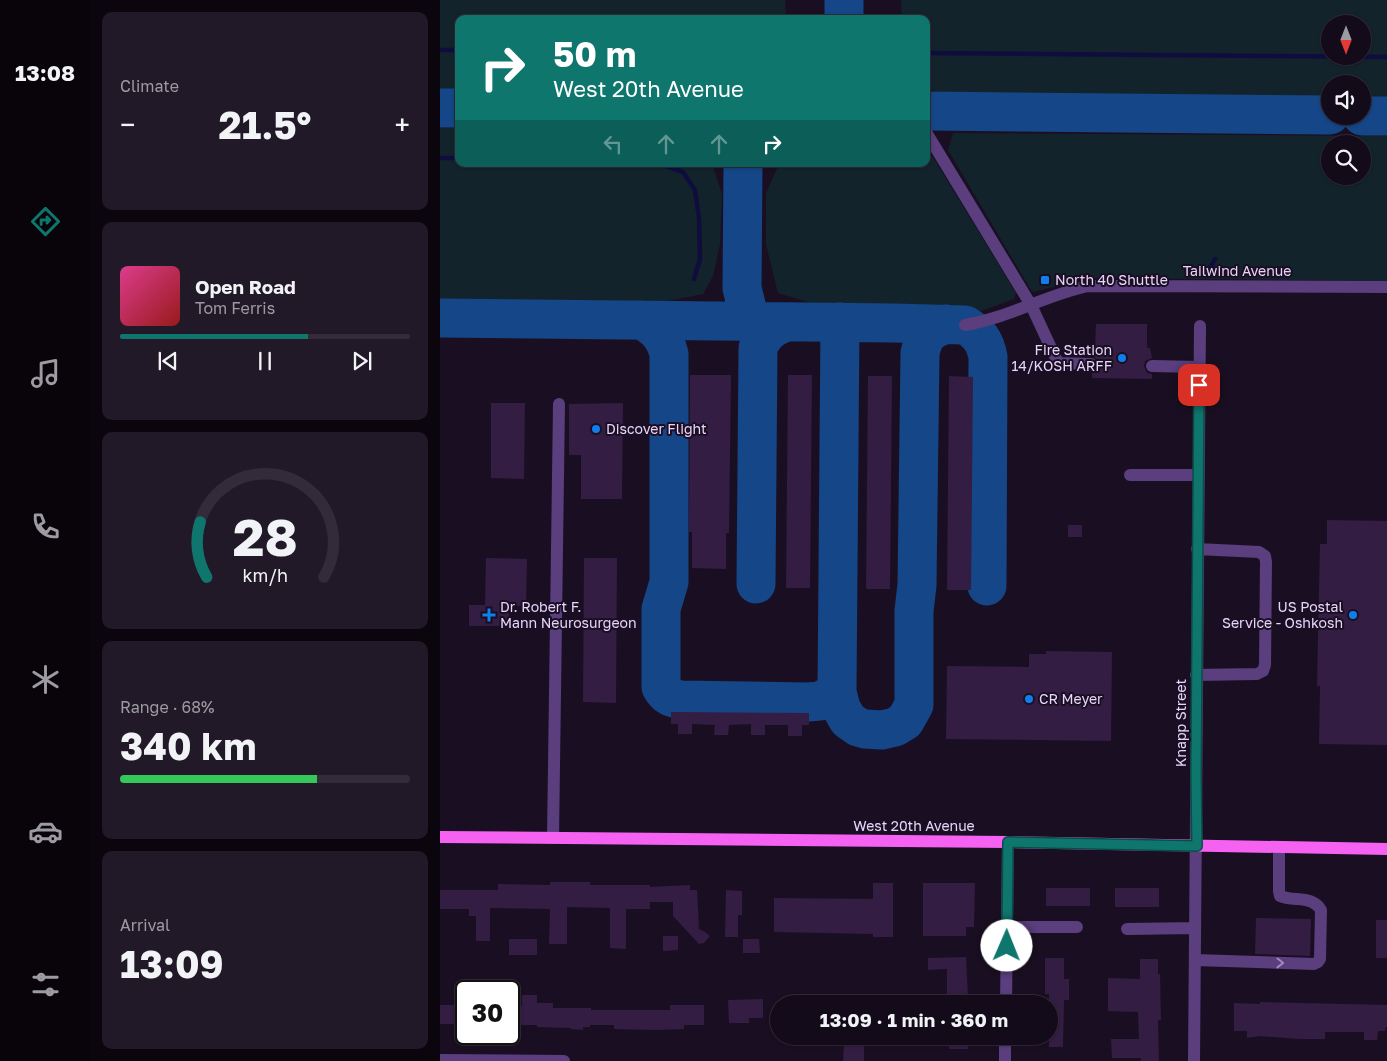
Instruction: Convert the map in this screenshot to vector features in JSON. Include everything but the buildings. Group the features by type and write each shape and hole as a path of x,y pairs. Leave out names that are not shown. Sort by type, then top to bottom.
{"main road":[{"name":"West 20th Avenue","path":"440,838 1008,842 1387,849"}],"street":[{"path":"930,139 1031,304 1058,363 1092,364"},
{"name":"Tailwind Avenue","path":"965,325 984,322 1031,304 1088,286 1387,287"},
{"name":"Knapp Street","path":"1194,1061 1200,326"},
{"path":"1152,366 1199,367"},
{"path":"554,838 559,404"},
{"path":"1130,474 1198,475"},
{"path":"1196,674 1258,674 1263,671 1265,656 1265,556 1259,552 1198,549"},
{"path":"1006,995 1008,842"},
{"path":"1195,960 1314,964 1318,962 1320,959 1321,910 1317,904 1310,901 1280,896 1279,847"},
{"path":"1007,927 1077,927"},
{"path":"1127,929 1195,928"},
{"path":"1005,1045 1005,1061"},
{"path":"440,1060 564,1061"}],"shaded area":[{"path":"440,0 785,0 786,15 455,15 455,91 440,91"},
{"path":"901,0 1387,0 1387,99 1371,98 1371,75 1321,75 1321,98 943,94 930,90 930,15 902,15"},
{"path":"440,128 455,128 455,167 713,167 722,194 720,244 713,276 703,294 652,304 591,310 440,308"},
{"path":"953,133 1321,136 1321,185 1371,185 1371,136 1387,136 1387,281 1087,278 1034,292 1031,290 948,150"},
{"path":"930,153 1016,293 1014,299 981,311 965,313 828,308 778,293 766,244 766,193 778,167 930,167"}],"waterway":[{"path":"440,50 455,50"},
{"path":"930,53 1387,57"},
{"path":"440,158 455,158"},
{"path":"669,167 683,172 695,190 699,218 700,259 694,279"},
{"path":"1211,266 1215,259"}],"taxiway":[{"path":"844,0 844,15"},
{"path":"440,108 455,108"},
{"path":"930,111 1321,115"},
{"path":"1371,116 1387,116"},
{"path":"743,167 742,288 750,321"},
{"path":"440,318 965,325 981,338 988,357 987,586"},
{"path":"640,320 659,333 665,342 669,354 669,582 661,609 661,687 669,696 681,700 808,702 820,701 837,692"},
{"path":"756,584 758,348 763,338 770,331 788,322"},
{"path":"840,322 837,692 841,708 848,720 858,727 882,730 895,727 905,721 914,705 914,611 917,585 920,353 923,342 928,334 946,324"}],"place":[{"name":"North 40 Shuttle","path":"1045,280"},
{"name":"Fire Station 14/KOSH ARFF","path":"1122,358"},
{"name":"Discover Flight","path":"596,429"},
{"name":"Dr. Robert F. Mann Neurosurgeon","path":"489,615"},
{"name":"US Postal Service - Oshkosh","path":"1353,615"},
{"name":"CR Meyer","path":"1029,699"}],"route":[{"path":"1007,946 1008,842 1197,846 1199,385"}]}
